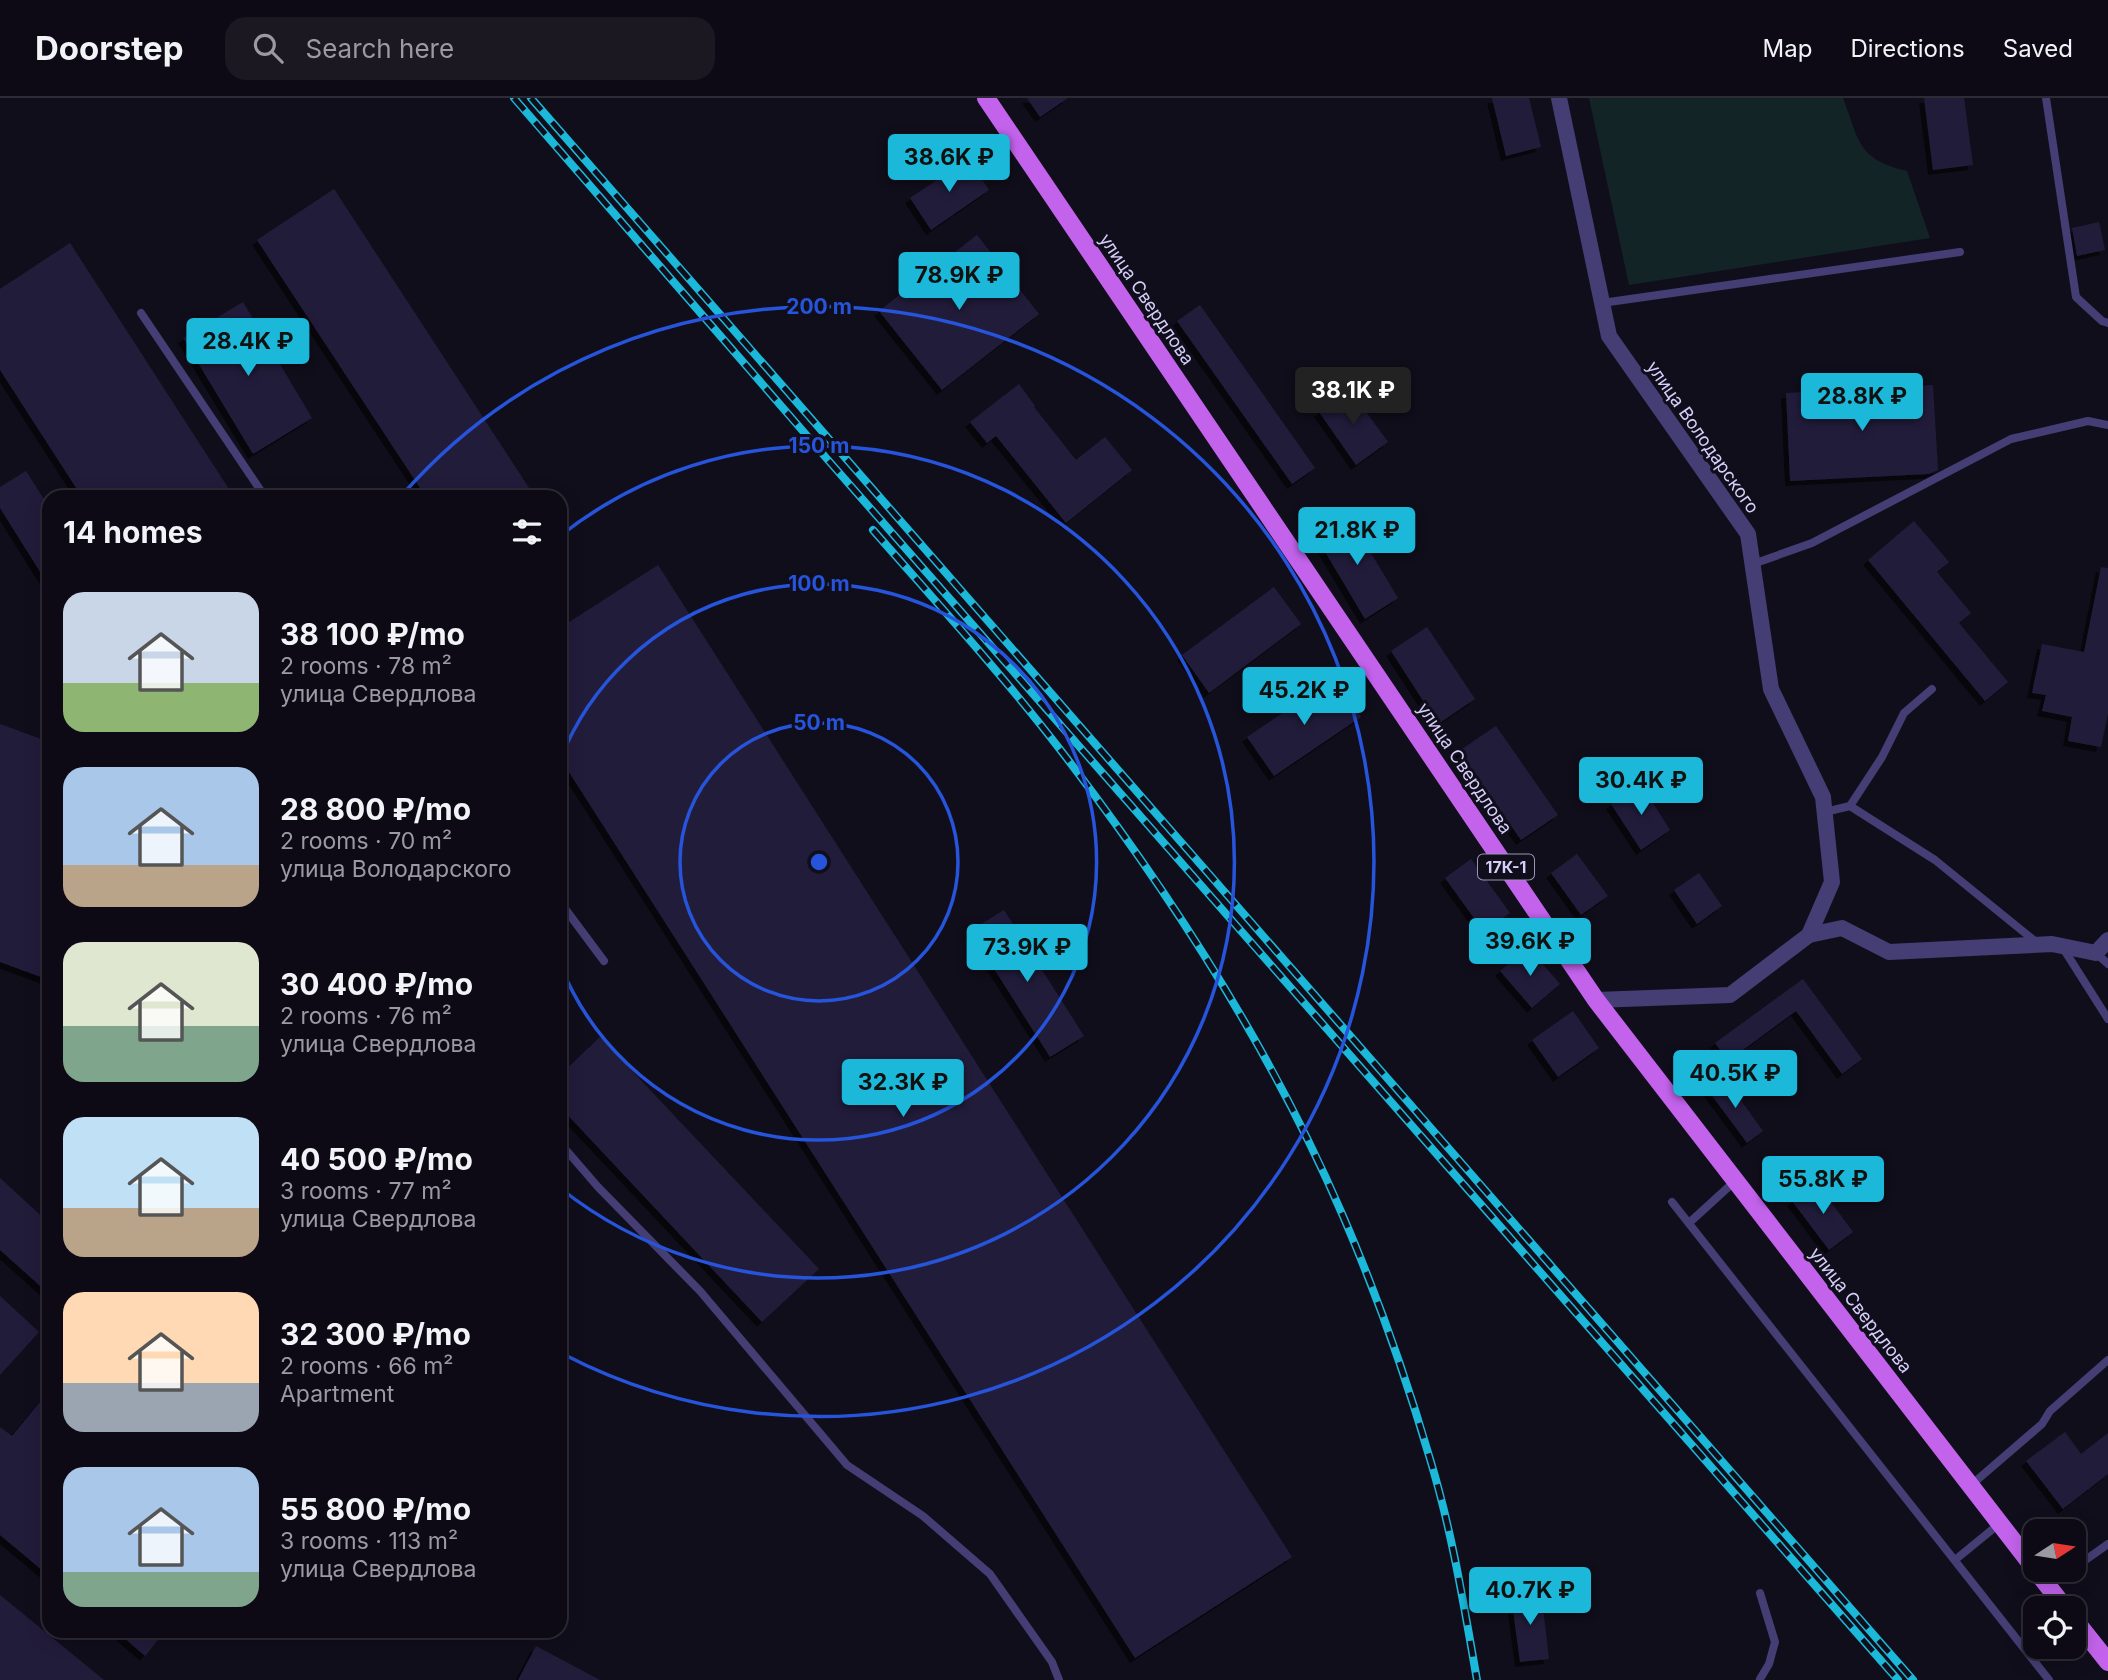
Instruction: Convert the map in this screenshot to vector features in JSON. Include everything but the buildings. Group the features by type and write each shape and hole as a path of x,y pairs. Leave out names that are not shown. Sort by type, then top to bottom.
{"main road":[{"name":"улица Свердлова","path":"986,98 1596,1000 2023,1554"},
{"name":"улица Свердлова","path":"2045,1582 2056,1596"},
{"path":"2086,1634 2108,1662"}],"street":[{"name":"улица Володарского","path":"1559,98 1609,336 1748,534 1772,689 1823,797 1832,882 1809,935 1730,995 1596,1000"},
{"path":"1809,935 1843,928 1889,952 2038,945 2061,946 2102,959 2108,940"}],"lane":[{"path":"2046,98 2076,296 2102,321 2108,323"},
{"path":"1602,303 1960,252"},
{"path":"141,313 260,490"},
{"path":"1753,564 1812,543 2011,439 2088,421 2108,425"},
{"path":"1825,813 1850,806 1882,757 1904,713 1932,689"},
{"path":"1850,806 1935,860 2038,945"},
{"path":"567,911 604,961"},
{"path":"2061,946 2108,1019"},
{"path":"567,1151 598,1187 700,1291 847,1465 923,1516 990,1574 1052,1662 1059,1680"},
{"path":"1689,1223 1735,1181"},
{"path":"1672,1202 2049,1680"},
{"path":"1970,1486 2042,1424 2050,1410 2108,1360"},
{"path":"1955,1560 1999,1524"},
{"path":"2086,1560 2108,1544"},
{"path":"1760,1593 1775,1642 1769,1664 1760,1680"}],"shaded area":[{"path":"1589,98 1843,98 1858,137 1869,154 1878,161 1907,171 1930,238 1629,285"}],"railway":[{"path":"514,98 1898,1680"},
{"path":"531,98 1913,1680"},
{"path":"873,530 1017,695 1102,806 1142,861 1217,975 1284,1094 1356,1246 1411,1398 1445,1514 1477,1680"}]}
